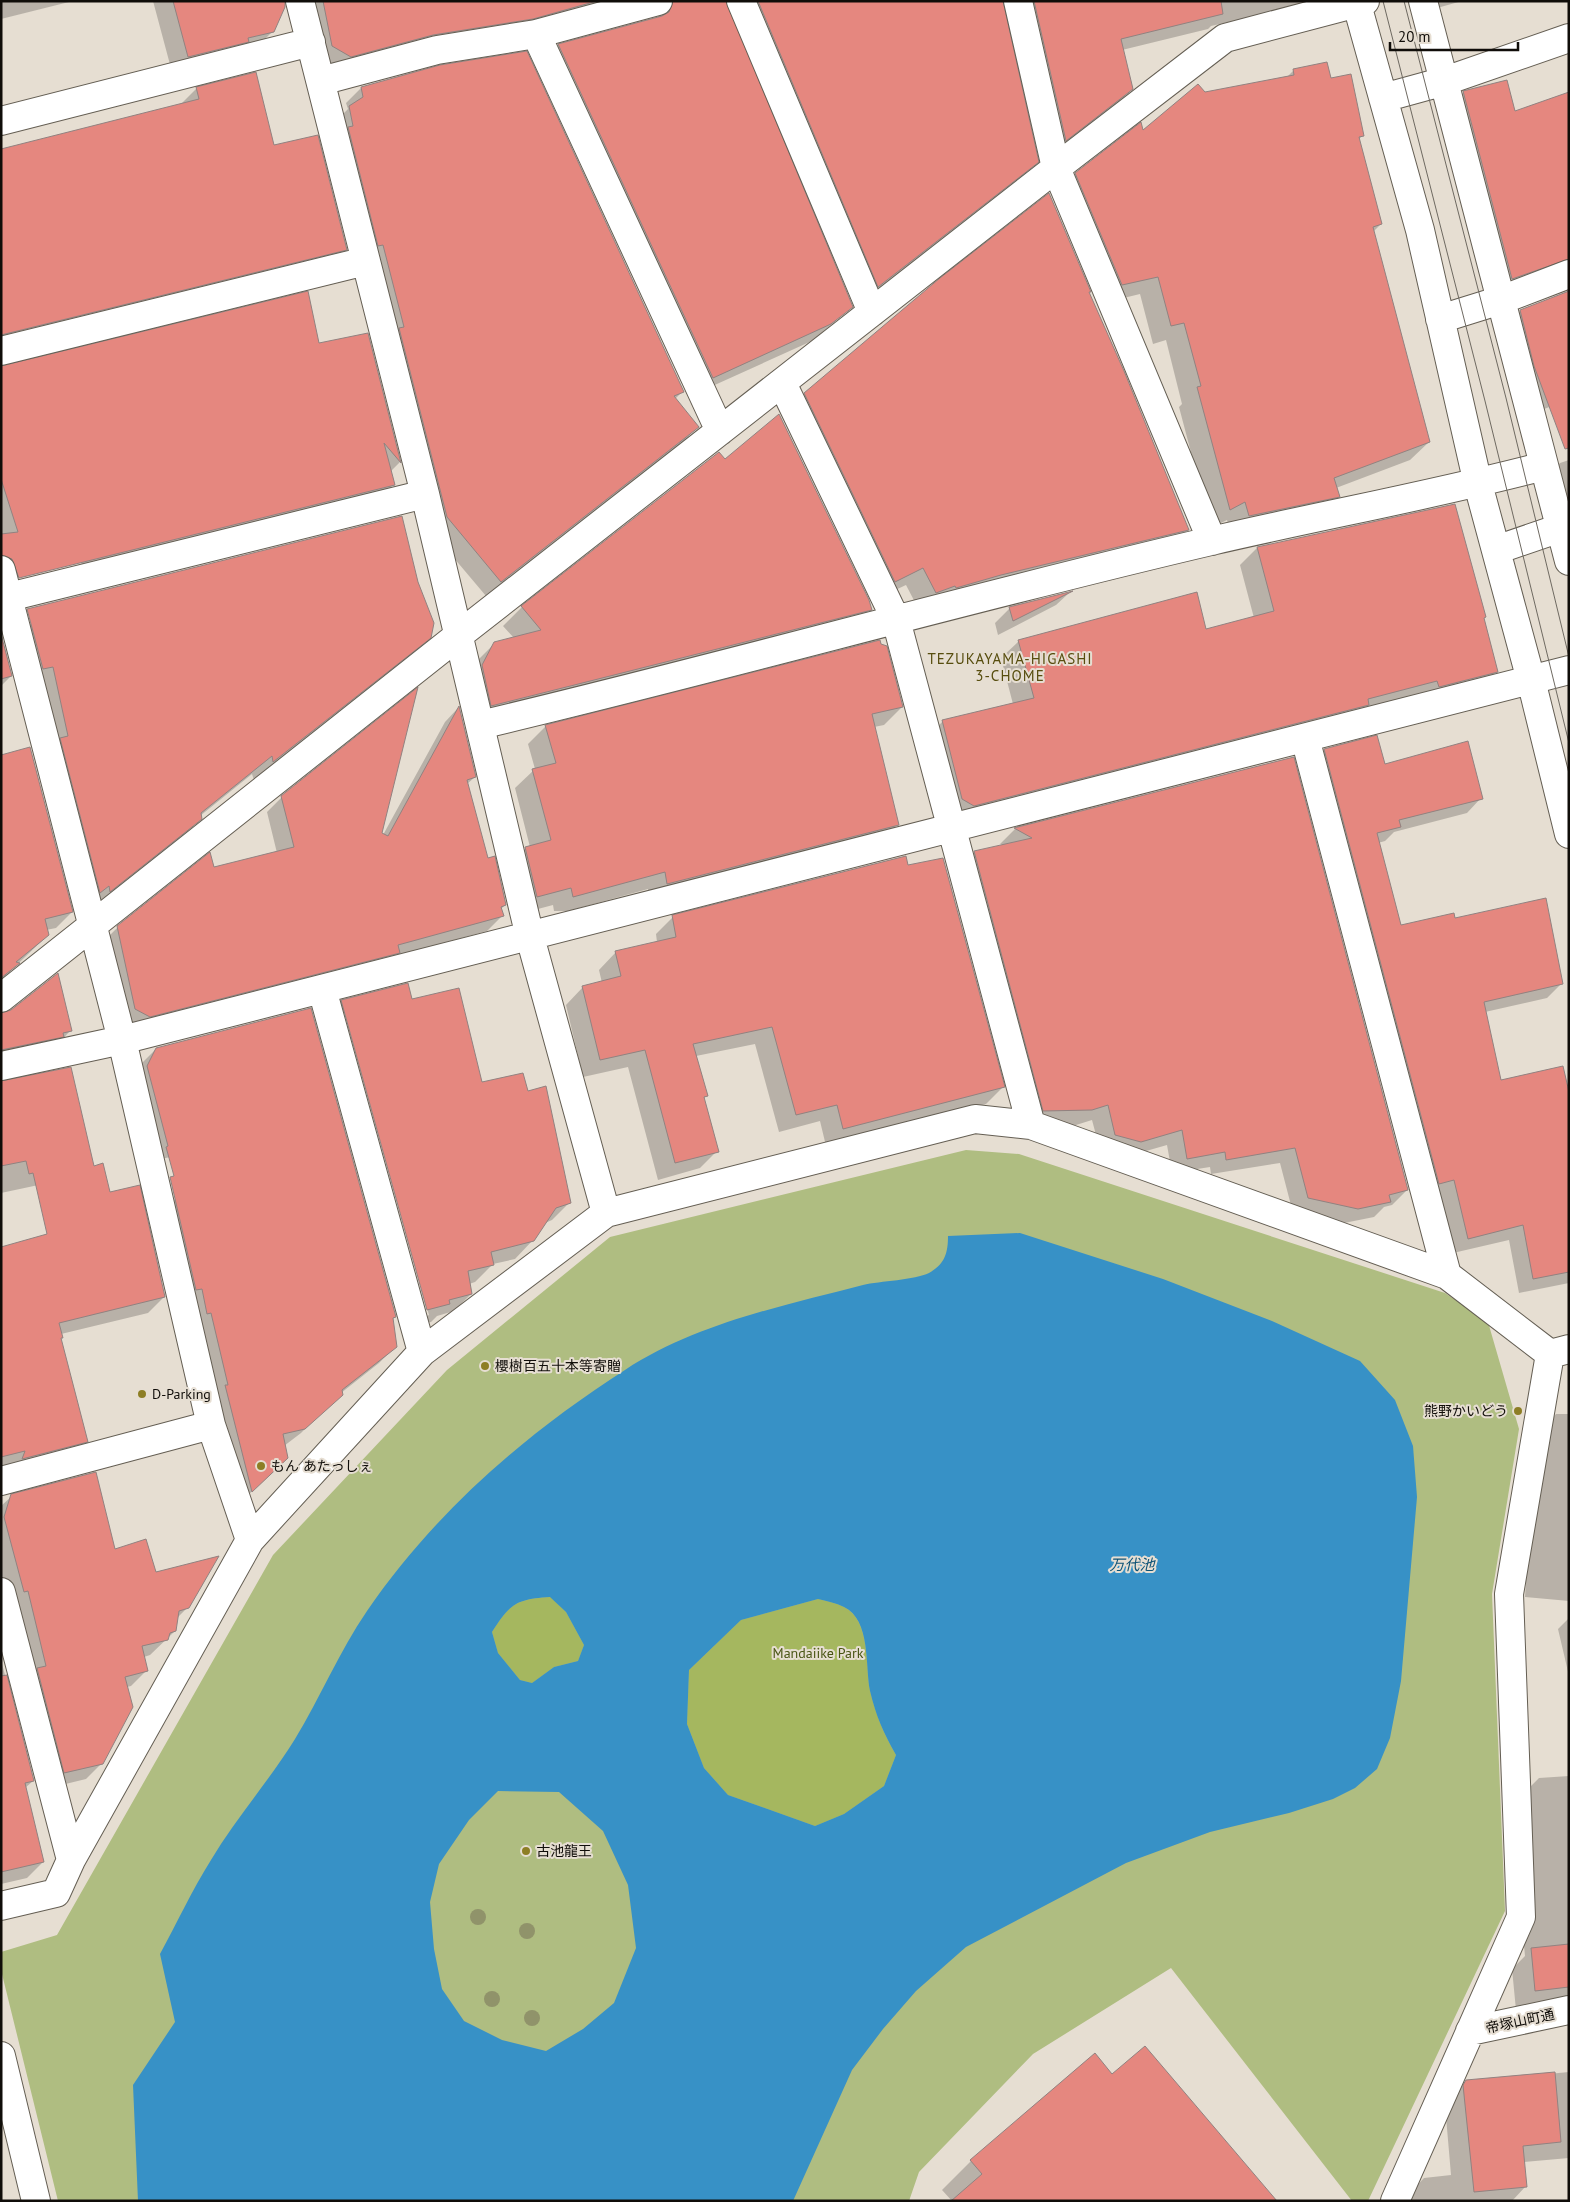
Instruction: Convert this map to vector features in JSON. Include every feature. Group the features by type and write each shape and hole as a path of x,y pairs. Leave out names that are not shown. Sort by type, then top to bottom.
{"street":[{"path":"300,1 425,494 530,936 606,1213"},
{"path":"321,81 437,50 536,34 658,1"},
{"path":"742,1 872,312"},
{"path":"1018,1 1056,168 1212,541"},
{"path":"1424,1 1544,466 1565,527 1569,562"},
{"path":"1,998 720,431 1225,38 1359,2 1383,98 1420,230 1478,484 1531,680 1561,769 1569,834"},
{"path":"536,34 720,431"},
{"path":"1383,98 1445,80 1569,38"},
{"path":"1,121 311,42"},
{"path":"1,351 366,261"},
{"path":"1440,319 1501,300 1569,274"},
{"path":"782,383 896,620 1031,1125"},
{"path":"480,725 643,686 1212,541 1478,484 1544,466"},
{"path":"5,598 425,494"},
{"path":"1496,550 1565,527"},
{"path":"1,570 5,598 122,1040 211,1425 250,1540"},
{"path":"1,1066 122,1040 1569,670"},
{"path":"1305,738 1447,1275"},
{"path":"322,989 422,1352"},
{"path":"1,1906 56,1893 71,1860 250,1540 422,1352 606,1213 976,1119 1031,1125 1447,1275 1559,1351 1509,1594 1521,1917 1396,2201"},
{"path":"1,1481 211,1425"},
{"path":"1,1592 71,1860"},
{"name":"帝塚山町通","path":"1470,2031 1569,2010"},
{"path":"1,2056 36,2201"}],"green space":[{"name":"万代池","path":"966,1150 1019,1154 1445,1293 1488,1322 1519,1429 1492,1594 1505,1911 1368,2201 1352,2201 1171,1968 1033,2054 919,2172 909,2201 58,2201 1,1970 1,1952 57,1935 273,1555 447,1370 610,1237"},
{"path":"551,1597 566,1612 584,1645 578,1661 554,1667 532,1683 520,1680 498,1653 492,1632 509,1609 515,1605 530,1599"},
{"name":"Mandaiike Park","path":"818,1599 844,1607 853,1614 859,1623 863,1633 872,1700 877,1716 896,1755 884,1786 844,1814 815,1826 728,1795 704,1768 687,1724 689,1670 741,1620"}],"water":[{"name":"万代池","path":"1020,1233 1163,1279 1272,1321 1360,1361 1395,1400 1413,1446 1417,1497 1401,1681 1390,1738 1377,1769 1355,1788 1333,1799 1289,1813 1210,1832 1126,1863 966,1947 916,1991 883,2029 852,2070 793,2201 138,2201 133,2085 175,2022 160,1954 197,1883 221,1844 295,1739 357,1627 393,1575 452,1508 484,1478 552,1421 625,1370 680,1340 740,1318 863,1285 929,1273 942,1262 947,1248 948,1236","holes":["550,1597 566,1612 584,1645 578,1661 554,1667 532,1683 520,1680 498,1653 492,1632 509,1609 515,1605 529,1599","818,1599 844,1607 853,1613 859,1622 865,1644 872,1700 880,1724 896,1755 884,1786 844,1814 815,1826 728,1795 704,1768 687,1724 689,1670 741,1620","498,1791 559,1792 603,1831 628,1885 636,1948 614,2003 583,2029 546,2051 502,2040 464,2021 442,1989 434,1949 430,1902 439,1864 469,1820"]}],"building":[{"path":"173,1 285,1 285,7 274,32 248,38 249,42 188,57"},
{"path":"323,1 597,1 533,19 433,35 351,57 332,46"},
{"path":"673,1 726,1 853,307 831,324 713,378 558,44 662,16 669,12"},
{"path":"758,1 1003,1 1039,162 878,287"},
{"path":"1034,1 1221,1 1223,14 1121,39 1133,89 1066,141"},
{"path":"527,51 684,392 674,396 699,427 501,582 447,517 399,328 404,327 383,245 378,246 348,127 353,126 349,106 363,97 361,87 440,65"},
{"path":"1327,62 1331,78 1351,74 1364,136 1359,137 1382,224 1373,227 1430,442 1334,478 1340,497 1249,516 1245,502 1230,510 1197,387 1201,386 1184,323 1171,326 1158,277 1122,285 1075,173 1141,122 1143,130 1198,84 1205,92 1294,75 1293,69"},
{"path":"256,72 274,145 318,135 347,250 1,335 1,149 199,99 196,87"},
{"path":"1507,80 1515,111 1569,92 1569,259 1512,279 1463,91"},
{"path":"1049,193 1189,530 1001,575 956,588 955,586 936,593 923,568 895,582 804,393 940,278"},
{"path":"308,291 319,343 368,333 401,463 384,443 395,485 19,578 12,559 1,555 1,534 18,532 1,479 1,366"},
{"path":"1569,291 1569,448 1565,449 1534,366 1520,310"},
{"path":"779,414 869,600 872,610 491,706 482,665 494,642 541,630 521,606 719,452 725,459"},
{"path":"1455,504 1486,617 1484,618 1498,672 1439,687 1437,681 1368,699 1369,705 974,806 962,799 942,720 1034,698 1018,640 1197,592 1206,629 1274,611 1257,547"},
{"path":"402,516 418,582 434,623 431,638 273,762 272,756 201,813 202,819 110,892 109,886 100,893 60,738 68,736 53,667 43,669 27,609"},
{"path":"1073,591 1013,621 1009,607"},
{"path":"1,634 12,676 1,679"},
{"path":"880,640 881,644 887,646 903,707 872,714 899,825 667,884 665,872 573,897 571,888 537,897 525,847 551,840 532,769 556,763 545,725"},
{"path":"418,687 382,833 388,836 459,706 476,777 467,780 488,858 495,856 506,905 501,907 504,916 398,945 400,953 150,1017 135,1009 117,926 210,852 214,867 294,847 281,796"},
{"path":"1377,735 1385,764 1468,741 1483,799 1399,820 1401,827 1377,833 1401,925 1454,913 1455,918 1546,898 1563,984 1484,1002 1501,1080 1563,1066 1569,1092 1569,1272 1533,1279 1523,1225 1468,1239 1454,1180 1439,1184 1324,749"},
{"path":"30,747 73,912 45,919 49,935 16,962 20,963 1,978 1,755"},
{"path":"1294,757 1408,1190 1389,1195 1391,1202 1358,1209 1308,1198 1295,1148 1226,1160 1225,1152 1187,1159 1182,1130 1141,1142 1115,1135 1108,1105 1092,1110 1043,1111 974,851 1032,838 1014,828"},
{"path":"906,856 908,865 943,858 1005,1087 843,1129 837,1105 796,1115 772,1027 693,1044 708,1096 704,1097 719,1152 675,1163 645,1050 600,1060 582,986 621,976 615,951 676,937 672,915"},
{"path":"58,973 72,1031 63,1033 64,1037 1,1050 1,1013 11,1010"},
{"path":"408,983 412,999 459,988 482,1082 523,1073 528,1091 546,1086 571,1203 556,1208 534,1241 491,1252 494,1265 468,1271 472,1294 449,1300 450,1304 427,1310 341,1000"},
{"path":"311,1008 396,1317 393,1318 397,1347 342,1390 343,1395 305,1429 283,1434 288,1458 252,1492 225,1385 228,1385 211,1313 207,1314 202,1289 196,1290 170,1177 174,1176 166,1147 168,1146 147,1066 156,1048"},
{"path":"71,1067 94,1166 103,1163 110,1192 140,1185 165,1297 59,1323 63,1338 61,1338 88,1442 22,1459 25,1451 1,1457 1,1247 47,1234 33,1173 29,1174 26,1161 1,1166 1,1081"},
{"path":"96,1472 115,1549 146,1539 156,1572 219,1556 189,1608 179,1611 176,1631 170,1633 168,1640 142,1646 148,1671 125,1677 133,1707 103,1764 64,1773 37,1668 46,1666 28,1591 24,1592 4,1517 11,1494"},
{"path":"7,1675 34,1781 25,1783 44,1862 1,1872 1,1676"},
{"path":"1569,1944 1569,1987 1535,1991 1531,1948"},
{"path":"1145,2046 1277,2201 951,2201 982,2174 970,2160 1095,2053 1112,2074"},
{"path":"1555,2072 1561,2142 1523,2146 1527,2187 1474,2192 1463,2085 1466,2080"}],"tram line":[{"path":"1383,1 1485,401 1569,743"},
{"path":"1404,1 1506,398 1569,657"}],"place":[{"name":"櫻樹百五十本等寄贈","path":"485,1366"},
{"name":"D-Parking","path":"142,1394"},
{"name":"熊野かいどう","path":"1518,1411"},
{"name":"もん あたっしぇ","path":"261,1466"},
{"name":"古池龍王","path":"526,1851"}],"district":[{"name":"TEZUKAYAMA-HIGASHI 3-CHOME","path":"1010,668"}]}
